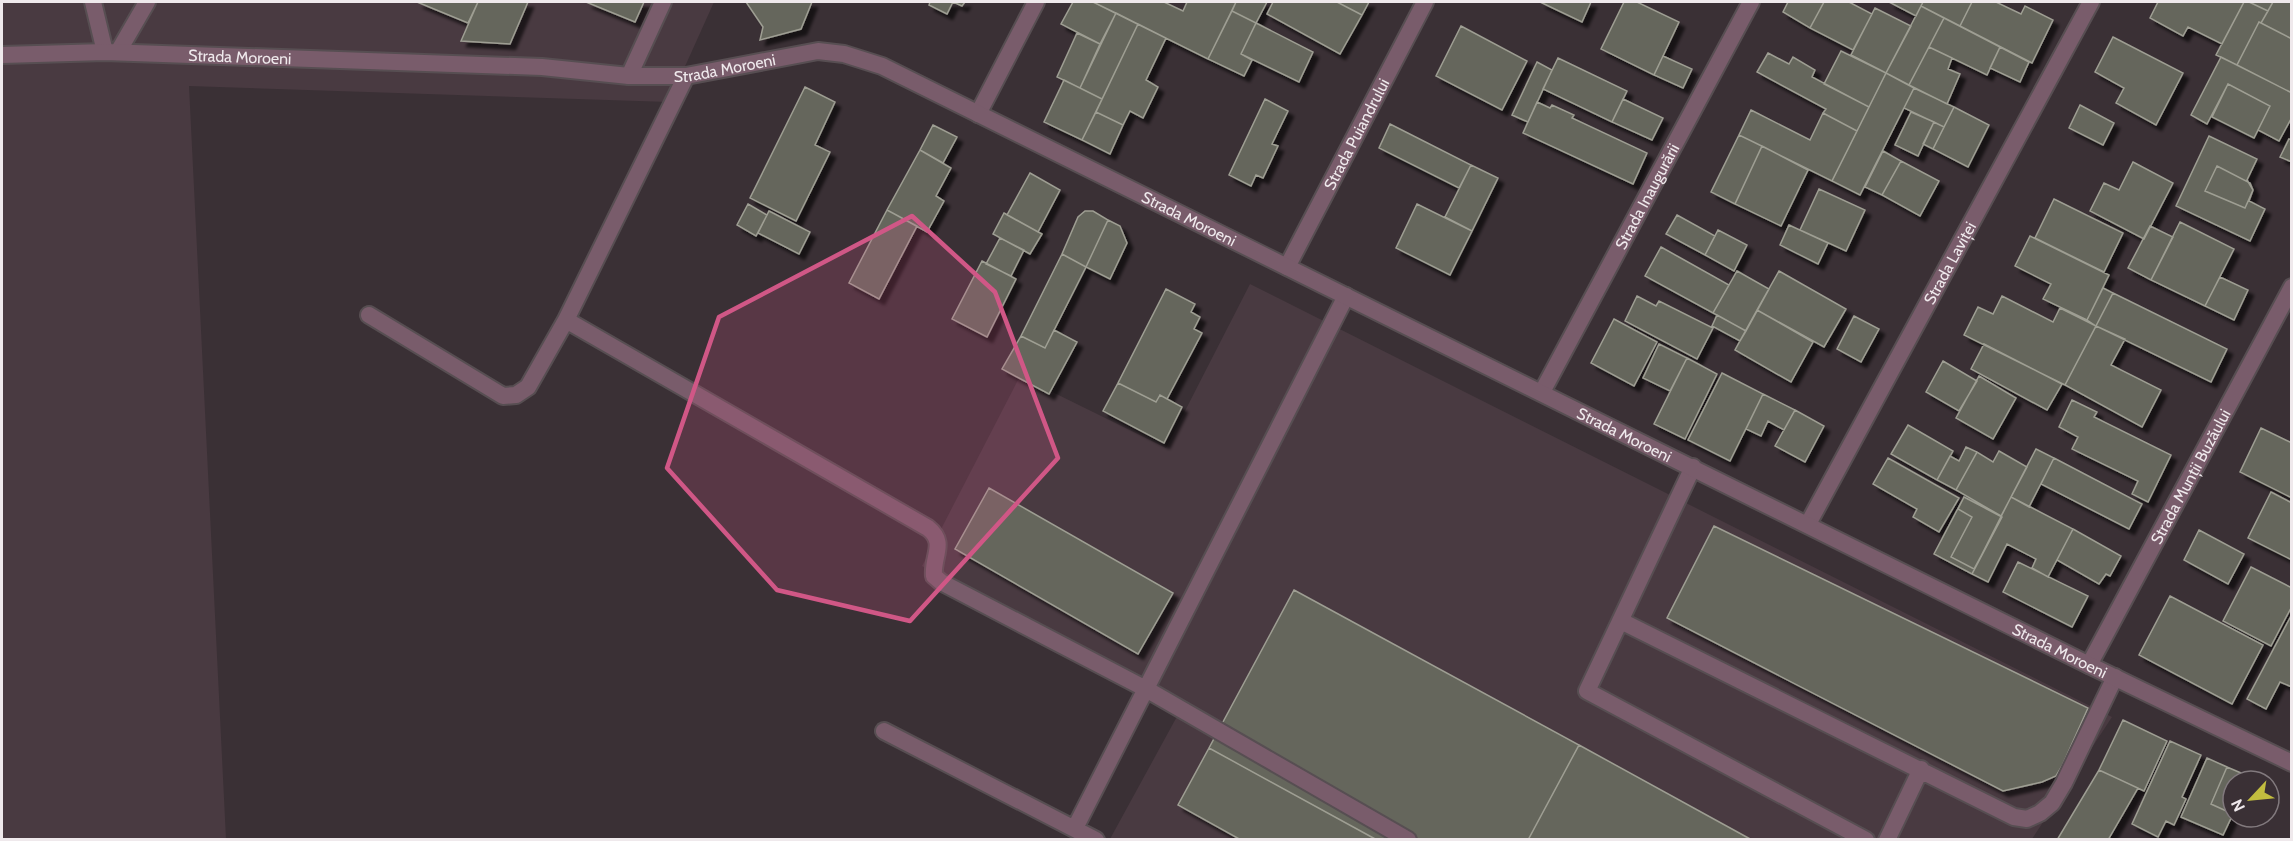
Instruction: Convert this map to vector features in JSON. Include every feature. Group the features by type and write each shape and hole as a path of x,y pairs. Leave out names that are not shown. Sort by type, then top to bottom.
{"street":[{"path":"93,2 111,52"},
{"path":"111,52 147,2"},
{"path":"629,76 663,2"},
{"path":"978,114 1036,2"},
{"name":"Strada Puiandrului","path":"1287,267 1425,2"},
{"name":"Strada Inaugurării","path":"1542,392 1751,2"},
{"name":"Strada Laviței","path":"1808,524 2091,2"},
{"name":"Strada Moroeni","path":"2,55 111,52 542,67 629,76 686,76 818,51 844,54 882,66 2089,665 2292,763"},
{"path":"369,315 503,396 516,395 528,387 566,320 686,76"},
{"name":"Strada Munții Buzăului","path":"2089,665 2292,287"},
{"path":"1075,828 1346,296"},
{"path":"566,320 928,528 936,534 939,544 934,576 941,582 1146,689 1408,840"},
{"path":"1693,467 1587,691 1866,840"},
{"path":"1621,621 2014,817 2027,819 2040,813 2052,803 2115,677"},
{"path":"884,731 1096,840"},
{"path":"1887,840 1921,769"}],"highlighted area":[{"path":"912,216 995,292 1058,458 910,621 777,590 667,468 719,317"}],"shaded area":[{"path":"2,2 714,2 669,102 189,86 226,839 2,840"},
{"path":"1250,284 2112,717 2032,839 1110,839 1180,711 922,566 1020,376 1166,448"}],"building":[{"path":"417,2 478,2 468,23"},
{"path":"478,2 528,2 510,44 461,41"},
{"path":"586,2 644,2 635,22"},
{"path":"746,2 812,2 801,29 760,40 763,27"},
{"path":"930,2 953,2 947,14 929,5"},
{"path":"953,2 965,2 962,6"},
{"path":"1073,2 1093,2 1116,13 1100,44 1061,24"},
{"path":"1093,2 1164,2 1183,11 1187,2 1236,2 1208,59"},
{"path":"1236,2 1267,2 1256,23 1232,11"},
{"path":"1273,2 1337,2 1362,15 1340,54 1267,14"},
{"path":"1337,2 1369,2 1362,15"},
{"path":"1540,2 1591,2 1582,22"},
{"path":"1624,2 1637,2 1679,22 1654,75 1601,49"},
{"path":"1788,2 1824,2 1810,28 1783,12"},
{"path":"1824,2 1849,2 1872,14 1853,50 1810,28"},
{"path":"1889,2 1923,2 1916,16"},
{"path":"1923,2 1972,2 1960,26 1921,6"},
{"path":"1972,2 1996,2 2021,14 2025,6 2053,20 2032,63 1960,26"},
{"path":"2158,2 2244,2 2222,44 2188,27 2183,36 2150,18"},
{"path":"2244,2 2268,11 2261,23 2259,22 2237,65 2216,55"},
{"path":"2249,2 2273,2 2268,11"},
{"path":"2273,2 2292,2 2292,39 2261,23"},
{"path":"1921,6 1944,18 1909,85 1886,73"},
{"path":"1875,8 1911,26 1886,73 1851,55"},
{"path":"1232,11 1256,23 1241,54 1252,60 1244,76 1208,59"},
{"path":"1116,13 1138,24 1102,99 1080,88"},
{"path":"1944,18 2000,47 1987,75 1929,47"},
{"path":"2259,22 2292,39 2292,93 2237,65"},
{"path":"1256,23 1313,52 1299,82 1241,54"},
{"path":"1138,24 1166,38 1146,80 1158,87 1143,118 1130,111 1123,125 1096,112"},
{"path":"1461,26 1527,61 1502,110 1436,76"},
{"path":"1077,33 1100,44 1080,88 1057,77"},
{"path":"2113,37 2183,73 2156,125 2116,103 2124,88 2095,72"},
{"path":"1929,47 1952,58 1948,69 1960,74 1947,104 1909,85"},
{"path":"2000,47 2029,62 2020,82 1990,68"},
{"path":"1841,51 1886,73 1869,107 1824,84"},
{"path":"1768,53 1789,64 1793,57 1815,70 1812,77 1869,107 1857,131 1823,113 1826,109 1757,72"},
{"path":"1663,56 1692,69 1683,88 1654,75"},
{"path":"2221,57 2292,93 2292,117 2279,141 2258,130 2270,106 2228,84 2207,124 2191,115"},
{"path":"1558,58 1627,91 1612,122 1543,89"},
{"path":"1537,62 1552,70 1528,122 1512,115"},
{"path":"1886,73 1914,88 1860,195 1832,181"},
{"path":"1064,80 1102,99 1082,140 1044,122"},
{"path":"2228,84 2270,106 2254,138 2212,117"},
{"path":"805,87 835,102 815,145 830,152 796,221 750,198"},
{"path":"1914,88 1954,107 1944,127 1904,108"},
{"path":"1265,99 1288,111 1272,144 1278,146 1263,178 1256,175 1251,186 1229,175"},
{"path":"1623,99 1663,118 1652,140 1612,122"},
{"path":"1537,102 1550,108 1552,105 1574,115 1572,118 1647,153 1633,184 1523,133"},
{"path":"2080,105 2114,123 2103,145 2069,128"},
{"path":"1954,107 1989,125 1968,167 1933,149"},
{"path":"1751,110 1810,140 1823,113 1857,131 1832,181 1739,135"},
{"path":"1096,112 1123,125 1110,154 1082,140"},
{"path":"1911,112 1934,122 1918,156 1895,145"},
{"path":"1934,122 1944,127 1933,149 1923,144"},
{"path":"1390,124 1471,165 1459,188 1379,148"},
{"path":"933,125 957,137 943,163 920,150"},
{"path":"1739,135 1762,146 1735,204 1711,192"},
{"path":"2209,136 2257,159 2247,180 2253,190 2249,201 2265,209 2250,241 2176,206"},
{"path":"2289,139 2292,140 2292,162 2280,157"},
{"path":"1762,146 1808,170 1781,226 1735,204"},
{"path":"920,150 951,168 936,196 944,201 927,232 887,210"},
{"path":"1883,151 1901,161 1882,195 1865,187"},
{"path":"1901,161 1939,181 1920,216 1882,195"},
{"path":"2133,162 2173,183 2144,239 2090,211 2104,183 2119,190"},
{"path":"1471,165 1498,178 1472,231 1445,217"},
{"path":"2217,166 2250,183 2253,190 2245,208 2205,191"},
{"path":"1030,173 1060,190 1038,232 1007,215"},
{"path":"1819,189 1865,210 1846,251 1800,230"},
{"path":"2054,199 2123,233 2104,272 2035,238"},
{"path":"748,204 767,215 756,236 737,225"},
{"path":"1417,204 1472,231 1450,275 1396,248"},
{"path":"887,210 917,226 879,299 849,283"},
{"path":"769,211 810,232 799,254 758,233"},
{"path":"1085,211 1093,211 1108,220 1086,267 1062,254 1078,217"},
{"path":"1004,213 1042,234 1030,254 993,234"},
{"path":"1677,215 1715,236 1705,255 1666,234"},
{"path":"1108,220 1120,226 1127,243 1110,279 1086,267"},
{"path":"2180,222 2234,249 2205,306 2151,280"},
{"path":"1789,225 1828,243 1818,264 1780,245"},
{"path":"2150,226 2173,237 2151,280 2128,268"},
{"path":"1718,230 1747,245 1734,271 1705,255"},
{"path":"2030,236 2109,275 2087,320 2043,299 2051,284 2015,266"},
{"path":"1000,238 1024,250 1011,276 986,264"},
{"path":"1661,247 1729,285 1713,313 1645,276"},
{"path":"1062,254 1086,267 1045,348 1021,336"},
{"path":"982,261 1016,279 987,337 952,319"},
{"path":"1737,271 1769,289 1746,331 1713,313"},
{"path":"1779,271 1846,309 1824,347 1757,310"},
{"path":"2220,277 2248,290 2234,320 2205,306"},
{"path":"2103,288 2113,293 2096,326 2087,320"},
{"path":"1166,289 1195,304 1191,312 1200,317 1194,329 1202,333 1167,399 1160,395 1156,402 1118,383"},
{"path":"2113,293 2227,349 2211,382 2096,326"},
{"path":"1637,296 1656,306 1659,301 1713,328 1697,359 1625,321"},
{"path":"2002,296 2053,322 2060,308 2096,326 2065,385 1964,335 1978,307 1993,314"},
{"path":"1757,310 1813,342 1791,382 1735,350"},
{"path":"1717,315 1746,331 1740,341 1712,326"},
{"path":"1854,316 1879,329 1861,362 1837,349"},
{"path":"1614,319 1657,342 1634,386 1591,363"},
{"path":"2096,326 2125,339 2111,365 2161,390 2142,427 2065,385"},
{"path":"1054,330 1077,342 1049,394 1002,369 1021,336 1045,348"},
{"path":"1659,344 1687,358 1670,391 1643,378"},
{"path":"1984,344 2062,384 2047,410 1971,369"},
{"path":"1687,358 1717,374 1685,439 1654,424"},
{"path":"1943,361 1977,381 1959,411 1926,392"},
{"path":"1722,373 1763,394 1730,461 1688,440"},
{"path":"1979,376 2016,398 1993,439 1956,418"},
{"path":"1118,383 1156,402 1160,395 1182,407 1164,443 1103,411"},
{"path":"1763,394 1795,410 1784,430 1768,421 1761,436 1746,429"},
{"path":"2072,400 2097,412 2094,417 2171,455 2148,502 2132,494 2138,481 2072,449 2078,437 2059,427"},
{"path":"1795,410 1824,426 1805,462 1775,446"},
{"path":"1908,425 1953,451 1937,480 1891,454"},
{"path":"2261,428 2292,443 2292,498 2240,472"},
{"path":"1966,447 1977,452 1956,490 1937,480 1950,456 1959,461"},
{"path":"2036,449 2054,458 2029,507 2011,497"},
{"path":"1999,451 2027,467 2001,516 1956,490 1977,452 1993,462"},
{"path":"1888,458 1959,498 1939,532 1913,517 1917,509 1873,484"},
{"path":"2054,458 2142,504 2129,529 2041,484"},
{"path":"989,488 1173,593 1138,654 955,549"},
{"path":"2271,492 2292,503 2292,560 2248,538"},
{"path":"1964,497 2002,517 1974,569 1951,557 1972,517 1958,509"},
{"path":"1964,497 2002,517 1972,574 1934,554"},
{"path":"2011,497 2073,529 2048,577 2032,568 2036,559 2007,544 1988,582 1972,574"},
{"path":"1714,526 2088,708 2056,776 2042,782 2003,791 1667,618"},
{"path":"2073,529 2121,556 2110,576 2106,574 2099,584 2057,560"},
{"path":"2199,530 2244,554 2228,584 2184,560"},
{"path":"2018,562 2088,596 2072,627 2003,592"},
{"path":"2251,567 2292,588 2292,606 2271,646 2223,621"},
{"path":"1294,590 1579,745 1528,840 1377,840 1209,748"},
{"path":"2170,596 2263,645 2232,704 2139,655"},
{"path":"2292,614 2292,687 2280,682 2266,709 2247,699"},
{"path":"2123,720 2167,741 2144,791 2099,770"},
{"path":"2170,741 2201,755 2182,797 2186,799 2174,825 2166,821 2158,837 2132,824"},
{"path":"1579,745 1752,840 1528,840"},
{"path":"1209,748 1377,840 1241,840 1178,805"},
{"path":"2207,758 2227,767 2221,769 2221,781 2211,804 2221,809 2221,829 2226,829 2223,835 2181,817"},
{"path":"2099,770 2138,788 2108,840 2057,840"},
{"path":"2221,781 2221,809 2211,804"}]}
